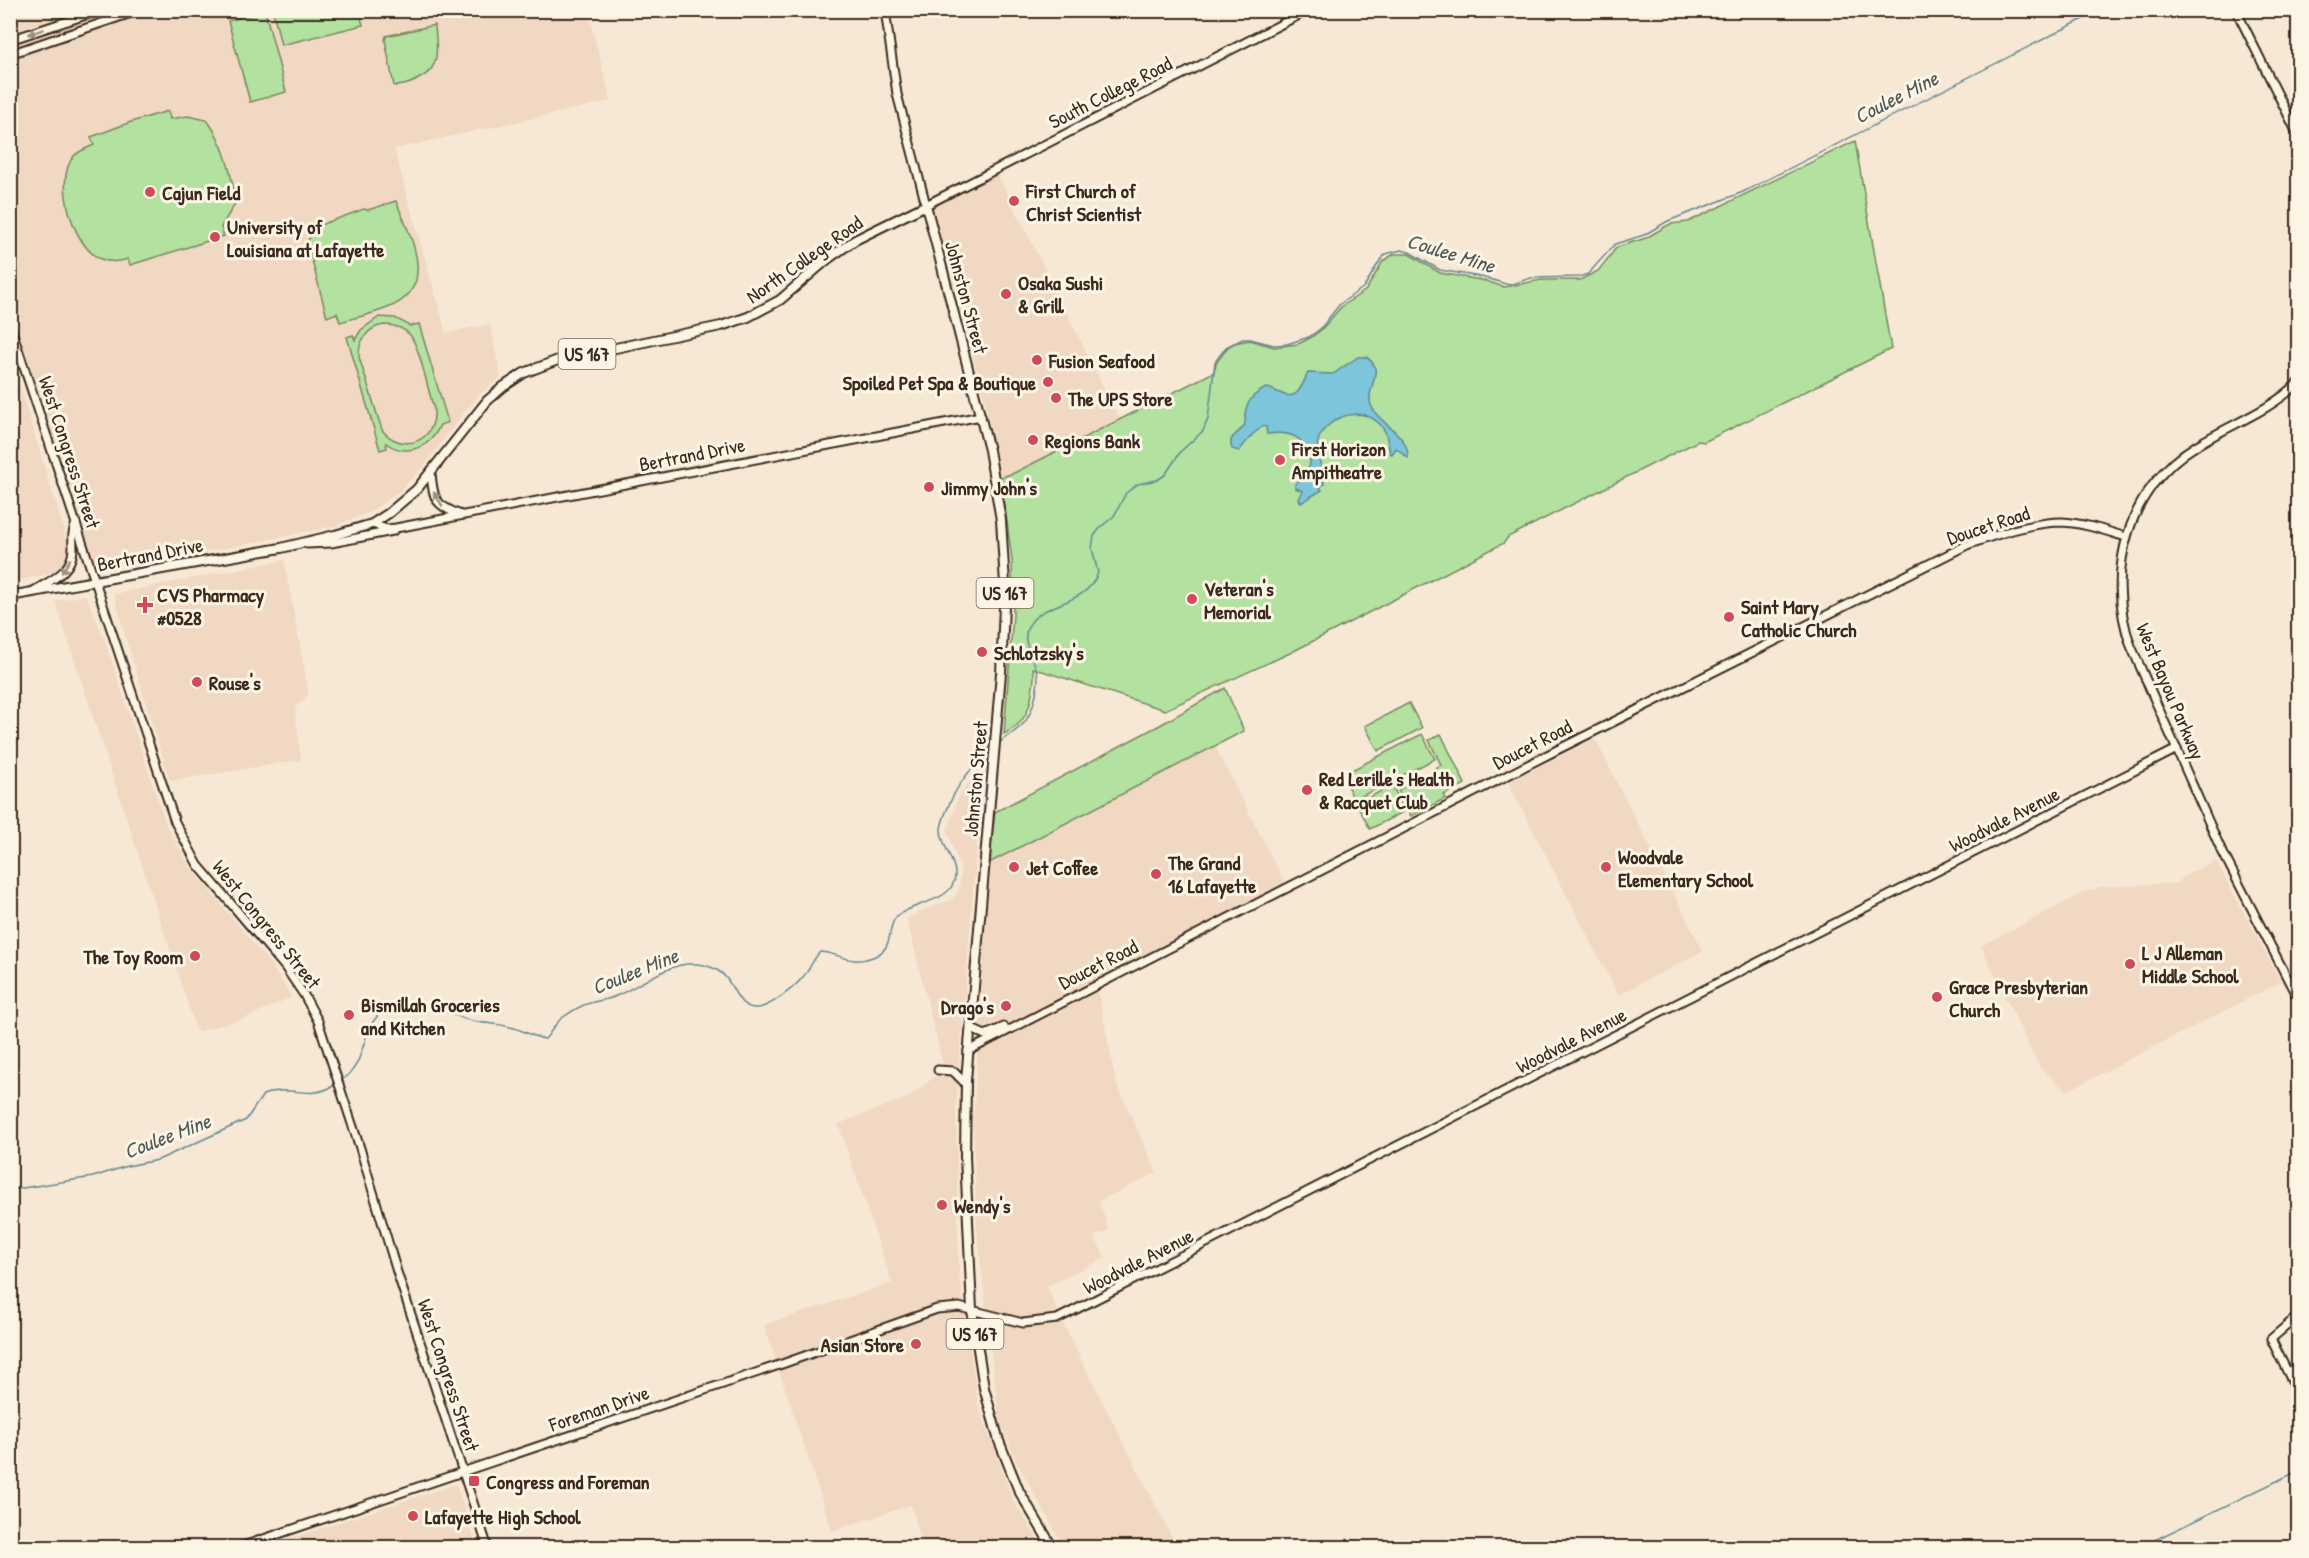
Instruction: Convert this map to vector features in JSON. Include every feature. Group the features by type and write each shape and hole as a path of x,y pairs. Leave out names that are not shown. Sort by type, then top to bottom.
{"main road":[{"name":"Johnston Street","path":"926,205 981,416 998,503 1005,591 996,737 965,1083 966,1195 972,1310 984,1388 999,1441 1019,1491 1053,1548"},
{"name":"North College Road","path":"372,524 404,501 431,472 487,401 503,387 524,374 558,360 721,326 748,317 780,300 829,258 855,240 926,205"},
{"name":"Bertrand Drive","path":"10,596 295,545 372,524"}],"street":[{"path":"10,40 100,10"},
{"path":"72,33 123,10"},
{"path":"10,54 140,10"},
{"name":"Johnston Street","path":"885,10 890,57 900,112 926,205"},
{"name":"South College Road","path":"926,205 1309,10"},
{"path":"2236,10 2298,135"},
{"name":"West Congress Street","path":"10,325 169,805 187,847 208,878 285,967 304,994 318,1021 344,1096 397,1272 488,1548"},
{"name":"West Bayou Parkway","path":"2298,382 2279,399 2198,444 2171,464 2145,496 2126,537 2119,578 2123,620 2131,646 2219,845 2298,999"},
{"name":"Bertrand Drive","path":"372,524 387,529 981,416"},
{"path":"431,472 432,489 437,502 444,509 461,515"},
{"path":"30,593 60,576 67,568 73,550 71,536 76,523"},
{"name":"Doucet Road","path":"968,1051 1794,630 1967,545 2036,525 2054,523 2081,524 2126,537"},
{"name":"Bertrand Drive","path":"295,545 330,543 388,533 409,525"},
{"name":"Woodvale Avenue","path":"972,1310 1023,1323 1058,1319 2177,749"},
{"path":"970,1024 979,1034 988,1035 1080,989 1096,984"},
{"path":"938,1070 953,1071 965,1083"},
{"name":"Foreman Drive","path":"237,1548 782,1364 937,1309 959,1306 972,1310"},
{"path":"2298,1316 2271,1339 2298,1393"}],"shaded area":[{"name":"University of Louisiana at Lafayette","path":"11,11 588,11 611,101 394,149 446,333 490,324 501,377 481,393 425,465 400,491 370,512 335,526 223,549 108,567 101,567 95,562 17,345 11,345"},
{"path":"995,169 1120,420 1014,473 1001,477 984,397 931,202"},
{"path":"10,361 12,361 70,554 63,569 11,582"},
{"path":"284,560 309,694 295,708 301,760 170,781 114,594"},
{"path":"86,595 106,644 167,827 191,868 268,961 292,997 246,1018 197,1032 55,601"},
{"name":"Woodvale Elementary School","path":"1595,739 1703,951 1618,995 1508,782"},
{"path":"1215,746 1288,889 1098,990 1116,1082 1157,1173 1099,1201 1109,1231 1094,1236 1105,1258 1047,1286 1062,1322 1177,1547 1064,1547 1015,1459 999,1419 977,1230 973,1125 989,863 1180,762"},
{"path":"983,765 956,1107 959,1272 978,1404 1013,1500 1043,1547 923,1547 911,1505 832,1531 764,1325 892,1283 838,1124 909,1097 944,1069 907,919 918,912 951,900 958,892 961,871 947,831 960,793"},
{"name":"L J Alleman Middle School","path":"2216,861 2281,982 2067,1091 2039,1067 1981,946 2087,891 2101,887 2178,883 2184,876"},
{"name":"Lafayette High School","path":"456,1484 477,1547 264,1547"}],"green space":[{"path":"265,11 286,92 250,102 228,21"},
{"path":"273,11 359,11 363,25 281,45"},
{"path":"435,25 437,47 433,67 415,81 394,86 386,36"},
{"name":"Cajun Field","path":"168,111 170,119 188,116 207,120 223,149 236,202 221,227 224,236 130,265 128,259 114,262 101,259 82,242 69,212 65,180 68,167 76,154 94,145 91,137"},
{"path":"1855,141 1891,349 1704,442 1698,441 1508,537 1504,543 1290,653 1165,710 1033,668 1034,683 1027,712 1016,726 1004,734 1013,615 1012,560 1001,477 1014,473 1214,372 1216,363 1227,348 1234,343 1250,340 1274,347 1298,344 1310,338 1321,330 1342,306 1366,290 1383,261 1394,254 1409,254 1440,273 1486,281 1504,287 1541,280 1580,280 1598,271 1617,247 1646,238 1670,224 1688,222"},
{"path":"396,201 417,259 414,286 405,298 372,314 340,322 337,313 327,317 307,242 317,226 364,209 368,210"},
{"path":"379,317 395,318 410,326 419,324 448,422 440,425 431,439 418,448 402,450 386,443 387,448 380,450 347,337 353,335 355,340 361,330","holes":["378,326 398,327 410,335 420,359 434,409 430,429 417,441 399,442 390,438 382,430 359,357 360,346 365,336"]},
{"path":"1225,688 1244,731 989,863 995,812"},
{"path":"1409,703 1422,728 1378,751 1365,726"},
{"path":"1422,734 1435,759 1354,800 1342,775"},
{"path":"1441,734 1465,784 1444,795 1446,798 1411,816 1398,790 1433,773 1432,770 1441,765 1429,740"},
{"path":"1392,785 1405,811 1370,829 1357,804"}],"water":[{"path":"1358,357 1366,357 1375,368 1371,405 1380,418 1403,441 1408,458 1396,448 1392,454 1390,453 1384,430 1369,417 1350,415 1340,418 1324,429 1319,438 1317,450 1324,478 1324,484 1320,487 1322,490 1301,503 1299,499 1303,491 1295,488 1295,484 1308,470 1310,459 1307,449 1300,440 1285,433 1267,434 1266,427 1263,426 1239,451 1232,449 1231,441 1244,426 1245,411 1258,392 1267,388 1290,396 1294,395 1300,389 1308,373 1333,374"}],"waterway":[{"name":"Coulee Mine","path":"999,743 1024,723 1035,698 1038,677 1027,644 1028,627 1034,618 1043,612 1073,599 1092,585 1098,573 1092,548 1094,536 1114,516 1126,493 1138,484 1157,480 1165,475 1181,451 1203,431 1208,419 1215,362 1226,347 1243,339 1274,345 1287,344 1309,337 1320,329 1340,304 1364,287 1386,254 1401,250 1409,252 1440,270 1486,278 1509,285 1531,278 1579,277 1588,274 1615,244 1644,235 1668,221 1743,192 2101,10"},
{"name":"Coulee Mine","path":"342,1080 356,1066 373,1022 384,1009 396,1003 411,1002 426,1005 471,1021 514,1028 545,1039 560,1020 575,1009 613,997 677,966 703,965 717,970 728,980 744,1004 757,1008 775,1001 794,986 805,975 820,952 852,960 878,955 886,947 897,916 910,908 942,896 952,886 955,872 942,837 942,823 959,786 976,764 991,750"},
{"name":"Coulee Mine","path":"10,1190 93,1177 127,1166 158,1160 246,1120 263,1095 282,1091 316,1092 335,1085"},
{"path":"2138,1548 2298,1471"}],"place":[{"name":"Cajun Field","path":"150,192"},
{"name":"First Church of Christ Scientist","path":"1014,201"},
{"name":"University of Louisiana at Lafayette","path":"215,237"},
{"name":"Osaka Sushi & Grill","path":"1006,294"},
{"name":"Fusion Seafood","path":"1037,360"},
{"name":"Spoiled Pet Spa & Boutique","path":"1048,382"},
{"name":"The UPS Store","path":"1056,398"},
{"name":"Regions Bank","path":"1033,440"},
{"name":"First Horizon Ampitheatre","path":"1280,460"},
{"name":"Jimmy John's","path":"929,487"},
{"name":"Veteran's Memorial","path":"1192,599"},
{"name":"CVS Pharmacy #0528","path":"145,605"},
{"name":"Saint Mary Catholic Church","path":"1729,617"},
{"name":"Schlotzsky's","path":"982,652"},
{"name":"Rouse's","path":"197,682"},
{"name":"Red Lerille's Health & Racquet Club","path":"1307,790"},
{"name":"Jet Coffee","path":"1014,867"},
{"name":"Woodvale Elementary School","path":"1606,867"},
{"name":"The Grand 16 Lafayette","path":"1156,874"},
{"name":"The Toy Room","path":"195,956"},
{"name":"L J Alleman Middle School","path":"2130,964"},
{"name":"Grace Presbyterian Church","path":"1937,997"},
{"name":"Drago's","path":"1006,1006"},
{"name":"Bismillah Groceries and Kitchen","path":"349,1015"},
{"name":"Wendy's","path":"942,1205"},
{"name":"Asian Store","path":"916,1344"},
{"name":"Congress and Foreman","path":"474,1481"},
{"name":"Lafayette High School","path":"413,1516"}]}
